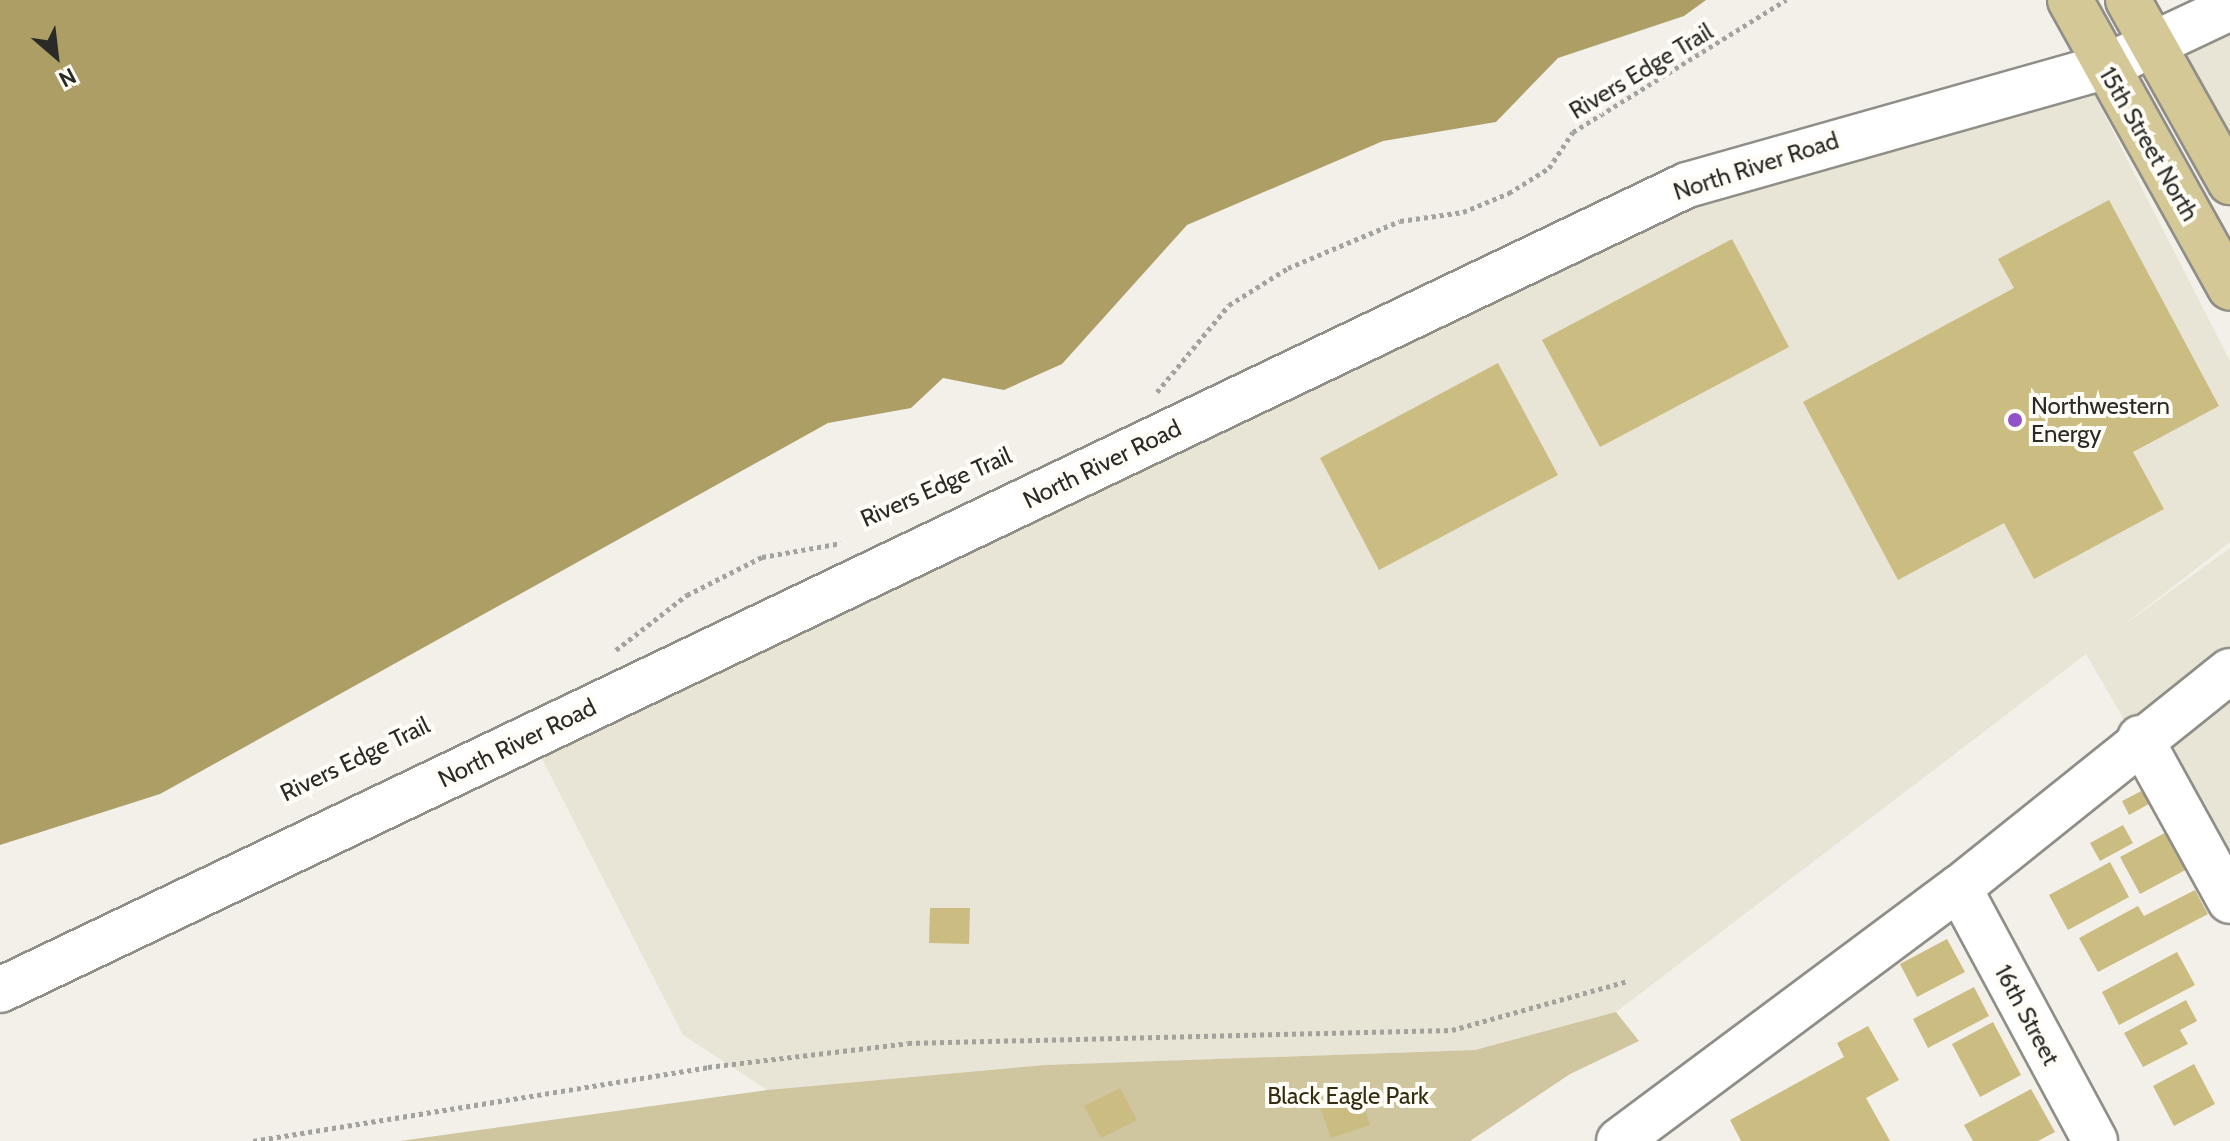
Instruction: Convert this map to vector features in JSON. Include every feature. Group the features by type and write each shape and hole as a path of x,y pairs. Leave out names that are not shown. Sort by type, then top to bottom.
{"main road":[{"name":"15th Street North","path":"2070,0 2230,287"},
{"path":"2128,0 2230,182"}],"street":[{"name":"North River Road","path":"0,990 1687,185 2105,67 2155,47 2230,8"},
{"path":"1637,1136 1959,888 2140,738 2230,671"},
{"path":"2140,738 2230,901"},
{"name":"16th Street","path":"1959,888 2095,1141"}],"path":[{"name":"Rivers Edge Trail","path":"1148,402 1229,305 1276,275 1400,221 1463,212 1509,193 1549,168 1573,132 1786,0"},
{"name":"Rivers Edge Trail","path":"604,656 687,595 762,557 847,542"},
{"path":"253,1141 708,1067 908,1043 1452,1030 1628,981"}],"shaded area":[{"path":"0,0 1706,0 1684,16 1558,58 1496,122 1383,141 1187,225 1062,364 1004,390 943,378 911,408 828,423 160,794 0,845"},
{"path":"2230,8 2230,182 2155,47"},
{"path":"2083,73 2230,361 2230,542 2120,628 2230,548 2230,901 2086,654 1616,1012 1475,1050 1045,1065 767,1090 683,1035 531,737 1687,185"}],"green space":[{"name":"Black Eagle Park","path":"1616,1012 1639,1041 1570,1074 1470,1141 400,1141 767,1090 1045,1065 1475,1050"}],"building":[{"path":"2109,200 2219,406 2133,452 2164,509 2034,579 2004,523 1898,580 1803,402 2014,288 1998,259"},
{"path":"1732,239 1789,347 1600,447 1542,340"},
{"path":"1498,363 1558,475 1379,570 1320,458"},
{"path":"2149,787 2156,800 2129,815 2122,801"},
{"path":"2123,825 2133,843 2100,861 2090,843"},
{"path":"2174,828 2193,866 2140,894 2120,857"},
{"path":"2110,862 2129,897 2068,930 2049,895"},
{"path":"2195,890 2208,914 2098,972 2079,938 2138,906 2144,916"},
{"path":"930,908 970,908 969,944 929,943"},
{"path":"1947,939 1965,972 1917,997 1900,964"},
{"path":"2177,952 2195,985 2119,1025 2102,992"},
{"path":"1974,987 1989,1016 1928,1048 1913,1019"},
{"path":"2186,1000 2197,1021 2180,1030 2188,1044 2143,1067 2124,1033"},
{"path":"1993,1022 2021,1075 1980,1097 1952,1044"},
{"path":"1868,1026 1899,1080 1866,1098 1890,1141 1741,1141 1730,1120 1844,1057 1837,1043"},
{"path":"2194,1064 2215,1104 2174,1126 2153,1086"},
{"path":"1120,1088 1137,1120 1101,1138 1084,1106"},
{"path":"1358,1088 1370,1125 1331,1138 1318,1101"},
{"path":"2031,1089 2055,1132 2038,1141 1973,1141 1964,1125"}],"place":[{"name":"Northwestern Energy","path":"2015,420"}]}
